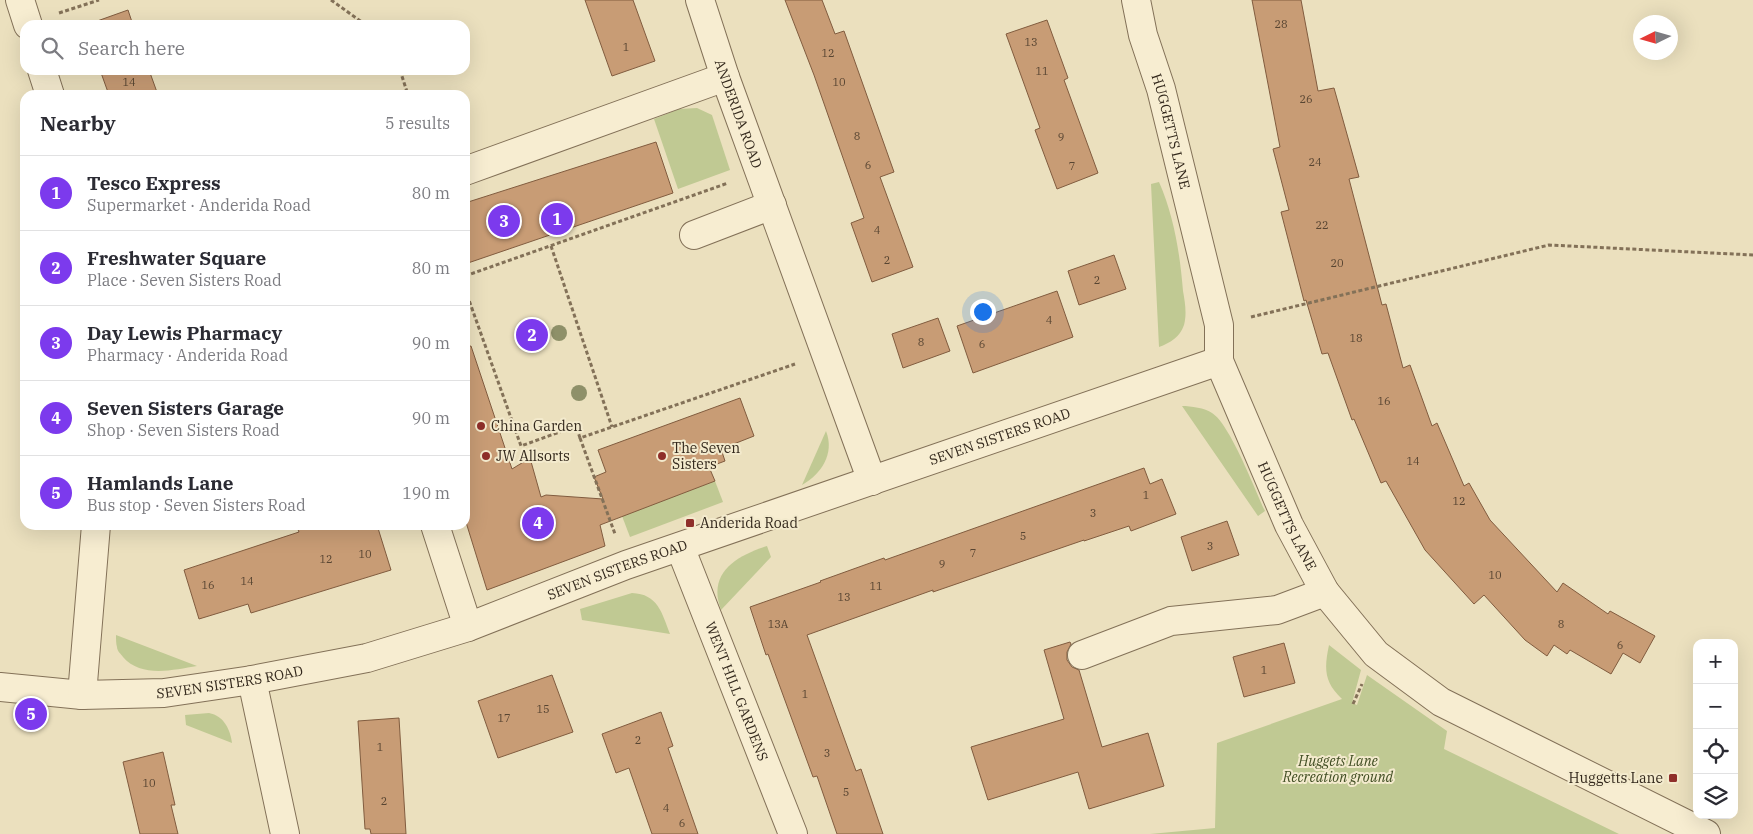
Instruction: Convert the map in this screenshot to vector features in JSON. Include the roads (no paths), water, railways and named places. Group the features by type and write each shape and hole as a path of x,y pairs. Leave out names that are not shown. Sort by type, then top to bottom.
{"street":[{"name":"ANDERIDA ROAD","path":"700,0 725,77 872,482"},
{"name":"HUGGETTS LANE","path":"1136,0 1143,35 1161,89 1219,325 1219,361 1289,525 1325,592 1376,654 1441,702 1706,834"},
{"path":"44,75 48,90"},
{"path":"470,169 725,77"},
{"path":"694,235 772,205"},
{"name":"SEVEN SISTERS ROAD","path":"0,687 82,695 164,693 252,680 367,658 468,627 626,566 1219,361"},
{"path":"82,695 96,530"},
{"path":"437,530 468,627"},
{"name":"WENT HILL GARDENS","path":"680,547 793,834"},
{"path":"1082,655 1171,621 1277,610 1325,592"},
{"path":"252,680 286,834"}],"place":[{"name":"Tesco Express","path":"557,219"},
{"name":"Day Lewis Pharmacy","path":"504,221"},
{"name":"Freshwater Square","path":"532,335"},
{"name":"China Garden","path":"481,426"},
{"name":"JW Allsorts","path":"486,456"},
{"name":"The Seven Sisters","path":"662,456"},
{"name":"Seven Sisters Garage","path":"538,523"},
{"name":"Anderida Road","path":"690,523"},
{"name":"Hamlands Lane","path":"31,714"},
{"name":"Huggetts Lane","path":"1673,778"}],"park label":[{"name":"Huggets Lane Recreation ground","path":"1338,770"}]}
